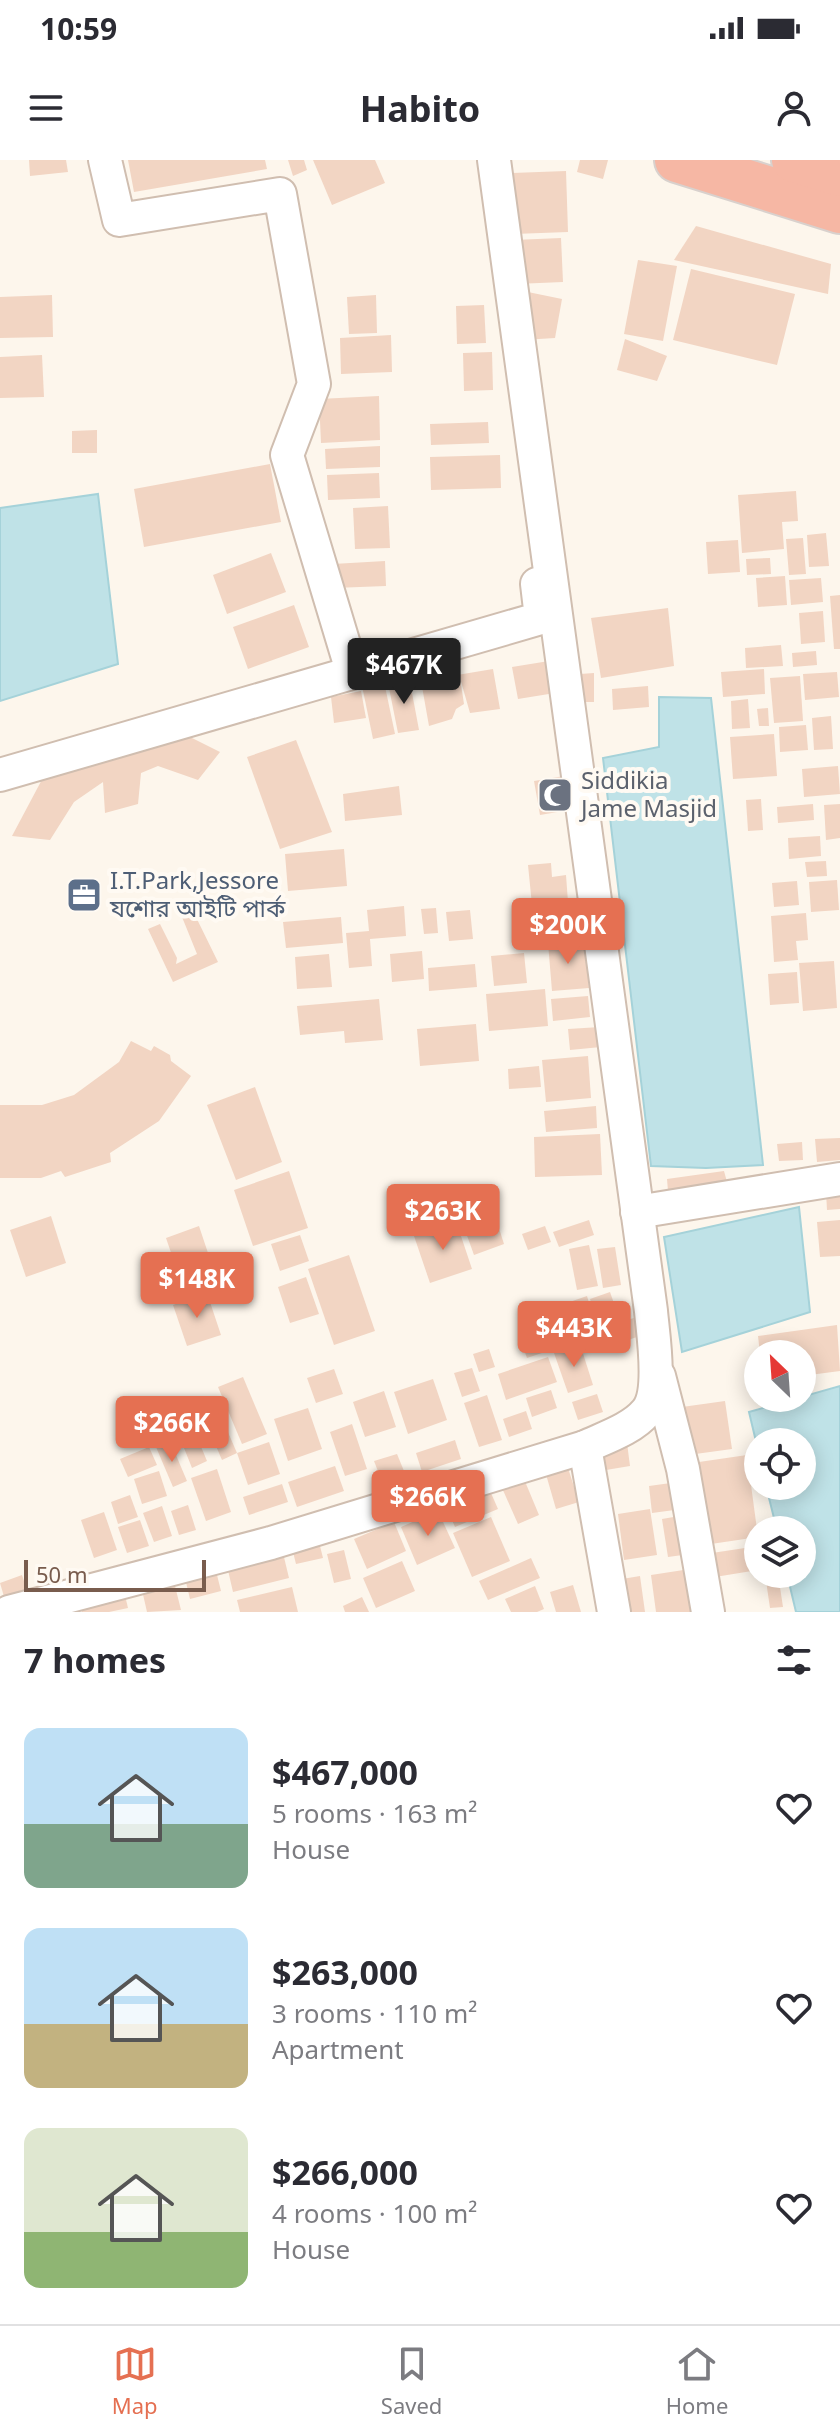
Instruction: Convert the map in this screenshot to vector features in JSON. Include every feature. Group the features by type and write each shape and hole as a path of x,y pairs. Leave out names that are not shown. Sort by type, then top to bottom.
{"highway":[{"path":"677,160 840,211"},
{"path":"794,160 840,174"}],"street":[{"path":"105,160 119,220 280,194 314,384 287,455 352,671"},
{"path":"0,775 541,618 483,160"},
{"path":"9,1612 271,1543 585,1447 647,1412 654,1393 651,1311 494,160"},
{"path":"637,1212 840,1179"},
{"path":"655,1362 683,1469 708,1612"},
{"path":"585,1447 614,1612"}],"water":[{"path":"98,494 118,664 0,701 0,508"},
{"path":"659,697 711,698 763,1165 706,1168 651,1166 603,758 659,747"},
{"path":"799,1207 810,1312 682,1352 664,1237"},
{"path":"840,1386 840,1612 796,1612 790,1588 816,1588 816,1516 774,1516 770,1500 816,1500 816,1428 753,1428 749,1412 816,1412 816,1393"}],"building":[{"path":"29,160 66,160 68,172 30,176"},
{"path":"128,160 265,160 267,169 134,192"},
{"path":"288,160 304,160 307,170 293,176"},
{"path":"313,160 375,160 385,183 332,205"},
{"path":"580,160 608,160 603,179 577,172"},
{"path":"566,171 568,232 514,234 512,173"},
{"path":"696,226 831,264 828,294 674,260"},
{"path":"561,238 563,282 516,284 514,240"},
{"path":"638,260 677,266 663,341 624,334"},
{"path":"691,269 795,294 777,365 673,340"},
{"path":"523,291 562,299 555,338 523,340"},
{"path":"52,295 53,337 0,338 0,297"},
{"path":"376,295 377,333 349,334 347,297"},
{"path":"484,305 486,343 457,344 456,306"},
{"path":"391,335 392,372 341,374 340,338"},
{"path":"625,339 667,356 657,381 617,370"},
{"path":"492,352 493,390 464,391 463,353"},
{"path":"42,355 44,397 0,398 0,357"},
{"path":"379,396 380,440 321,443 319,399"},
{"path":"488,422 489,443 431,445 430,424"},
{"path":"97,430 97,453 72,453 72,431"},
{"path":"380,446 380,467 326,469 325,449"},
{"path":"500,455 501,488 431,490 430,457"},
{"path":"270,464 281,522 144,547 134,489"},
{"path":"379,473 380,498 328,500 327,475"},
{"path":"796,491 798,521 782,522 784,549 742,553 738,495"},
{"path":"388,506 390,548 355,549 353,508"},
{"path":"826,533 829,566 809,567 807,535"},
{"path":"803,538 806,574 789,575 786,539"},
{"path":"738,540 740,572 708,574 706,542"},
{"path":"271,553 286,592 227,614 213,575"},
{"path":"770,558 771,574 747,575 746,559"},
{"path":"385,561 386,586 334,588 333,564"},
{"path":"785,576 787,605 758,607 756,578"},
{"path":"821,578 823,602 791,605 789,580"},
{"path":"840,595 840,649 834,649 830,596"},
{"path":"294,605 309,647 248,669 233,627"},
{"path":"668,608 674,666 601,678 591,618"},
{"path":"823,611 825,642 801,644 799,613"},
{"path":"781,645 783,666 746,668 745,648"},
{"path":"816,651 817,665 793,667 792,653"},
{"path":"549,661 555,693 518,699 512,667"},
{"path":"493,669 500,709 470,713 460,678 464,704 456,709 452,719 429,726 421,681"},
{"path":"764,669 765,694 723,697 721,672"},
{"path":"382,672 395,734 373,739 361,681"},
{"path":"837,672 839,697 805,700 803,674"},
{"path":"594,673 594,702 581,702 580,674"},
{"path":"800,676 803,721 774,723 770,678"},
{"path":"409,677 419,730 398,733 388,683"},
{"path":"648,686 649,707 613,710 612,689"},
{"path":"361,691 366,718 334,723 331,697"},
{"path":"748,699 750,728 732,729 731,701"},
{"path":"768,708 769,726 759,726 757,709"},
{"path":"831,716 833,749 814,750 812,718"},
{"path":"806,725 808,750 780,752 779,727"},
{"path":"178,731 220,752 198,780 158,766 141,773 138,804 105,813 103,782 74,802 50,840 12,836 46,772"},
{"path":"774,734 777,776 733,779 730,737"},
{"path":"296,740 332,832 280,849 247,757"},
{"path":"838,766 840,794 804,797 802,769"},
{"name":"Siddikia Jame Masjid","path":"570,775 575,809 540,815 534,781"},
{"path":"399,786 402,815 345,821 343,794"},
{"path":"761,799 763,830 748,831 746,800"},
{"path":"813,804 814,820 778,823 777,807"},
{"path":"840,804 840,838 826,840 824,805"},
{"path":"820,836 821,856 789,859 788,838"},
{"path":"344,849 347,886 288,891 285,854"},
{"path":"826,861 827,876 807,877 805,862"},
{"path":"551,863 552,877 566,875 568,902 532,905 528,865"},
{"path":"837,880 839,910 811,912 809,882"},
{"path":"797,881 799,905 774,907 772,883"},
{"path":"404,906 406,936 370,939 372,966 349,968 346,933 369,931 367,910"},
{"path":"436,908 438,933 424,934 421,909"},
{"path":"470,910 473,939 449,941 446,912"},
{"path":"193,911 218,962 173,982 148,929 160,924 177,958 176,964 197,954 182,917"},
{"path":"806,913 808,940 796,941 798,960 774,962 771,916"},
{"path":"341,917 343,943 286,948 283,922"},
{"path":"585,940 589,988 552,991 548,943"},
{"path":"422,951 424,979 392,982 390,954"},
{"path":"524,953 527,983 494,986 491,956"},
{"path":"329,954 332,987 297,989 295,957"},
{"path":"834,961 837,1008 803,1011 799,963"},
{"path":"475,964 477,987 429,991 428,968"},
{"path":"797,972 799,1003 770,1005 768,974"},
{"path":"545,989 548,1026 489,1031 486,994"},
{"path":"588,996 590,1017 553,1021 551,999"},
{"path":"379,999 383,1040 345,1043 344,1031 300,1035 297,1006"},
{"path":"476,1024 479,1061 420,1066 417,1029"},
{"path":"600,1027 601,1047 570,1050 568,1029"},
{"path":"131,1041 151,1051 154,1046 170,1055 171,1061 191,1076 159,1121 110,1153 111,1162 65,1177 61,1171 41,1178 0,1178 0,1105 42,1105 74,1095 119,1062"},
{"path":"588,1056 591,1098 546,1102 542,1060"},
{"path":"539,1066 541,1087 509,1089 508,1069"},
{"path":"255,1087 282,1162 236,1180 207,1105"},
{"path":"596,1106 597,1128 546,1132 544,1111"},
{"path":"600,1134 602,1175 535,1177 534,1137"},
{"path":"840,1138 840,1160 817,1162 815,1139"},
{"path":"802,1142 803,1160 779,1161 777,1144"},
{"path":"289,1171 308,1228 253,1246 234,1190"},
{"path":"724,1171 730,1193 669,1203 667,1179"},
{"path":"840,1191 840,1209 827,1210 826,1192"},
{"path":"51,1216 66,1263 26,1277 10,1230"},
{"path":"496,1219 504,1244 474,1255 465,1230"},
{"path":"589,1220 594,1235 559,1247 553,1232"},
{"path":"840,1220 840,1256 820,1257 817,1222"},
{"path":"456,1221 472,1269 430,1283 414,1236"},
{"path":"199,1226 213,1268 180,1279 166,1238"},
{"path":"545,1226 551,1242 528,1250 522,1234"},
{"path":"300,1235 309,1261 280,1271 271,1244"},
{"path":"589,1245 598,1286 577,1290 569,1249"},
{"path":"615,1247 621,1285 603,1288 597,1249"},
{"path":"349,1255 375,1331 334,1345 308,1269"},
{"path":"306,1277 319,1314 290,1323 278,1287"},
{"path":"610,1292 617,1312 596,1318 590,1299"},
{"path":"207,1293 221,1335 187,1346 173,1305"},
{"path":"587,1296 594,1320 562,1331 555,1307"},
{"path":"640,1316 646,1334 625,1341 618,1323"},
{"path":"611,1323 618,1342 594,1351 587,1331"},
{"path":"837,1325 840,1371 816,1374 816,1340 758,1340 758,1336"},
{"path":"578,1328 582,1341 552,1351 547,1338"},
{"path":"538,1333 545,1352 527,1358 520,1339"},
{"path":"580,1344 593,1385 568,1393 554,1353"},
{"path":"489,1349 495,1367 479,1372 473,1354"},
{"path":"548,1357 557,1382 506,1400 498,1374"},
{"path":"472,1368 480,1391 462,1397 454,1373"},
{"path":"334,1369 343,1394 316,1403 307,1378"},
{"path":"243,1377 267,1434 242,1444 218,1387"},
{"path":"433,1379 447,1420 408,1434 394,1392"},
{"path":"551,1390 557,1408 532,1417 526,1398"},
{"path":"384,1391 396,1427 365,1437 353,1402"},
{"path":"597,1394 603,1412 578,1420 572,1402"},
{"path":"487,1395 502,1440 479,1447 464,1403"},
{"path":"725,1401 732,1449 688,1455 682,1407"},
{"path":"308,1408 322,1449 288,1461 274,1419"},
{"path":"526,1411 532,1429 509,1437 503,1419"},
{"path":"221,1416 237,1453 222,1460 206,1423"},
{"path":"352,1424 367,1469 345,1476 330,1432"},
{"path":"197,1437 207,1461 192,1468 182,1443"},
{"path":"455,1440 461,1459 422,1472 416,1453"},
{"path":"170,1441 187,1481 173,1487 156,1447"},
{"path":"269,1442 280,1474 248,1485 237,1453"},
{"path":"627,1443 630,1466 600,1471 597,1448"},
{"path":"149,1447 157,1465 128,1477 120,1459"},
{"path":"397,1454 404,1471 381,1479 374,1461"},
{"path":"744,1455 744,1500 753,1500 755,1516 744,1516 744,1539 711,1544 699,1462"},
{"path":"567,1465 579,1502 556,1509 545,1471"},
{"path":"335,1466 344,1491 297,1507 288,1482"},
{"path":"217,1469 231,1512 206,1521 191,1478"},
{"path":"159,1471 167,1496 142,1504 134,1479"},
{"path":"524,1479 539,1515 518,1524 502,1488"},
{"path":"678,1482 682,1509 652,1513 649,1486"},
{"path":"282,1484 288,1502 249,1515 243,1497"},
{"path":"487,1484 498,1509 455,1527 444,1502"},
{"path":"130,1495 138,1517 118,1524 111,1502"},
{"path":"188,1505 196,1530 179,1535 171,1511"},
{"path":"162,1506 172,1536 154,1542 143,1513"},
{"path":"650,1509 657,1555 624,1560 618,1514"},
{"path":"438,1511 455,1548 417,1565 401,1527"},
{"path":"104,1512 117,1550 94,1558 81,1520"},
{"path":"685,1515 690,1554 668,1557 662,1519"},
{"path":"491,1517 510,1561 472,1577 453,1533"},
{"path":"140,1520 149,1546 127,1553 118,1527"},
{"path":"394,1522 406,1551 367,1569 354,1539"},
{"path":"318,1538 323,1558 296,1564 291,1544"},
{"path":"744,1548 744,1572 715,1577 712,1553"},
{"path":"344,1550 351,1579 334,1583 327,1554"},
{"path":"283,1553 289,1578 233,1592 227,1566"},
{"path":"531,1558 540,1578 488,1600 479,1581"},
{"path":"402,1561 415,1591 376,1608 363,1578"},
{"path":"215,1567 221,1591 190,1599 184,1574"},
{"path":"690,1569 697,1612 656,1612 651,1575"},
{"path":"22,1575 28,1593 5,1600 0,1583"},
{"path":"640,1576 645,1612 627,1612 622,1579"},
{"path":"174,1582 181,1610 147,1612 142,1590"},
{"path":"573,1585 581,1612 556,1612 550,1592"},
{"path":"535,1586 544,1609 511,1612 505,1599"},
{"path":"123,1587 128,1608 82,1612 79,1598"},
{"path":"292,1587 298,1612 240,1612 237,1600"},
{"path":"767,1588 780,1588 783,1607 770,1608"},
{"path":"362,1597 369,1612 345,1612 343,1606"}],"place":[{"name":"Siddikia Jame Masjid","path":"555,795"},
{"name":"I.T.Park,Jessore যশোর আইটি পার্ক","path":"84,895"}]}
